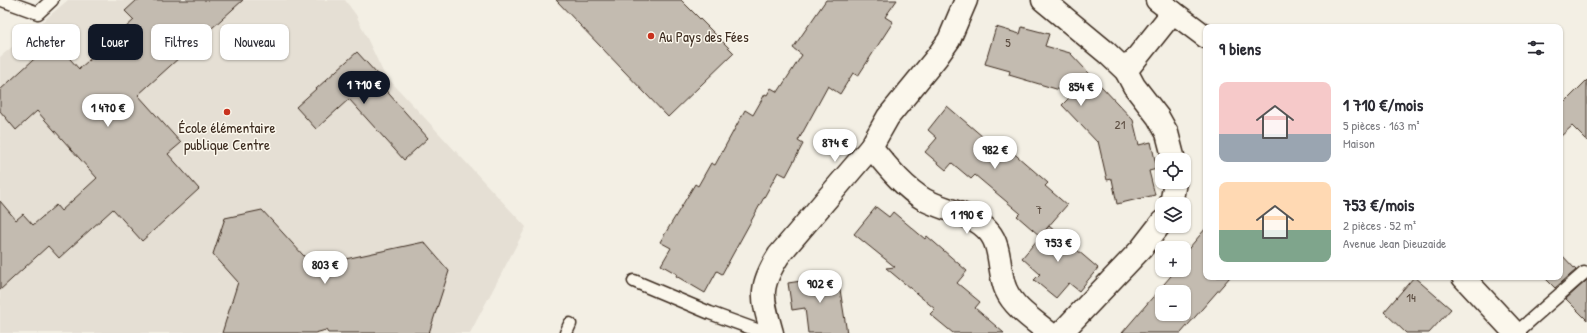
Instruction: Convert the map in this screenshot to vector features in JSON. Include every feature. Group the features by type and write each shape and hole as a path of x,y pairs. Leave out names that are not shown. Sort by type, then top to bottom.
{"street":[{"path":"772,333 765,308 763,286 769,270 778,255 871,147 888,117 949,40 966,0"},
{"path":"1043,0 1107,53 1126,71 1134,86 1158,118 1167,133 1172,153"},
{"path":"1126,71 1165,6 1203,35"},
{"path":"871,147 887,166 924,199 979,222 991,234 996,245 1006,290 1017,305 1049,333"},
{"path":"1061,333 1141,249 1155,231"},
{"path":"1467,280 1515,333"}],"lane":[{"path":"2,0 38,13 52,0"},
{"path":"1515,333 1584,273"},
{"path":"634,281 710,313 765,333"}],"shaded area":[{"path":"68,0 345,0 356,15 384,74 526,227 470,333 0,333 0,57 12,47 12,60 80,60 80,24 39,24"}],"building":[{"path":"137,0 243,0 212,28 212,24 151,24 151,60 177,60 138,95 181,143 168,154 199,189 142,241 113,209 59,258 48,246 0,290 0,201 16,220 23,214 33,225 56,205 61,211 97,178 37,111 16,130 0,111 0,90 33,60 71,60 79,69 89,60 143,60 143,24 130,24 134,20 125,11"},
{"path":"556,0 681,0 734,53 668,117"},
{"path":"826,0 897,0 885,17 893,22 858,76 853,73 840,94 828,86 798,141 803,144 786,176 778,172 722,274 717,271 705,293 676,276 677,274 661,265 671,248 660,242 695,184 698,186 711,163 715,165 745,110 753,115 765,94 767,95 771,88 778,92 802,55 793,48"},
{"path":"996,27 1020,34 1022,27 1049,34 1045,46 1070,53 1133,120 1139,145 1151,142 1155,160 1155,170 1149,171 1155,195 1117,204 1112,179 1107,180 1098,141 1097,142 1062,105 1073,94 1009,75 1010,71 985,64"},
{"path":"357,52 377,74 374,77 428,138 404,160 349,99 316,129 296,107"},
{"path":"1587,80 1587,141 1572,126 1563,134 1563,104"},
{"path":"947,106 997,149 1002,143 1048,183 1045,186 1067,205 1040,236 1017,216 1020,213 975,175 971,179 952,163 946,170 925,152 937,138 928,130"},
{"path":"876,207 889,217 893,212 925,239 927,236 967,271 957,283 980,302 975,308 1004,333 953,333 930,314 935,309 886,268 895,267 854,234"},
{"path":"262,210 313,266 424,242 449,271 429,333 328,333 326,330 315,333 222,333 238,282 213,254 225,218"},
{"path":"1049,226 1098,268 1079,291 1069,283 1056,298 1034,280 1040,274 1022,258"},
{"path":"1203,232 1203,280 1227,280 1181,333 1122,333 1155,294 1155,321 1191,321 1191,285 1163,285 1170,277 1191,277 1191,246"},
{"path":"1563,256 1576,270 1555,288 1547,280 1563,280"},
{"path":"838,277 847,333 808,333 805,308 792,310 788,283"},
{"path":"1411,280 1417,280 1451,309 1429,333 1406,333 1384,312"},
{"path":"1587,280 1587,320 1566,299"}],"place":[{"name":"Au Pays des Fées","path":"651,36"},
{"name":"École élémentaire publique Centre","path":"227,112"}]}
